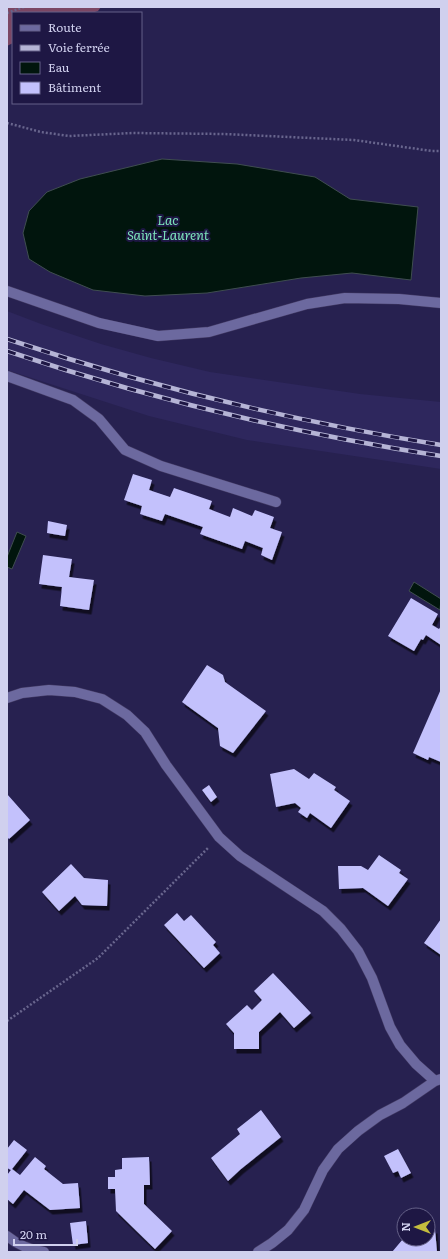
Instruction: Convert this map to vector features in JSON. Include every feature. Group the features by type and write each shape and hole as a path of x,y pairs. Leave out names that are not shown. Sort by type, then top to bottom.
{"street":[{"path":"7,291 99,323 158,336 209,332 307,304 345,298 399,299 441,303"},
{"path":"7,376 73,400 99,419 125,450 160,466 276,502"},
{"path":"7,698 22,693 49,690 75,692 102,699 127,715 145,732 166,765 219,837 240,856 323,911 341,929 362,958 372,978 390,1027 400,1045 416,1064 438,1080 403,1103 380,1115 358,1131 338,1149 323,1170 304,1210 288,1230 258,1252"},
{"path":"7,1236 14,1242 31,1250 44,1252"}],"path":[{"path":"7,13 24,7"},
{"path":"7,123 41,132 69,136 224,134 354,140 441,151"},
{"path":"7,1021 98,958 219,837"}],"shaded area":[{"path":"7,7 101,7 95,12 12,12 12,44 7,46"},
{"path":"7,311 101,344 210,372 360,394 441,402 441,469 247,440 149,416 7,370"}],"water":[{"name":"Lac Saint-Laurent","path":"162,159 237,164 315,177 350,199 418,207 411,280 352,273 301,278 207,293 145,296 93,290 50,272 29,259 23,233 29,211 47,192 80,179"},
{"path":"17,532 26,536 12,569 7,567 7,557"},
{"path":"414,582 441,599 440,610 409,591"}],"building":[{"path":"133,474 152,480 149,490 170,497 174,488 212,501 209,509 230,517 233,508 252,516 255,510 274,517 270,528 282,532 272,560 261,555 263,548 245,541 242,549 200,534 203,527 165,514 162,521 140,514 142,506 124,500"},
{"path":"48,521 67,525 65,536 47,533"},
{"path":"43,555 72,559 69,577 94,580 89,610 60,606 62,587 39,584"},
{"path":"411,598 438,614 432,625 439,629 441,626 441,645 426,635 423,640 421,639 414,651 388,636"},
{"path":"207,665 223,675 225,682 266,711 233,753 220,746 218,728 182,702"},
{"path":"441,689 441,762 429,757 428,760 413,753"},
{"path":"294,769 309,779 314,773 336,787 334,790 350,801 331,828 310,813 307,818 298,812 301,808 295,803 276,807 270,774"},
{"path":"209,785 217,797 211,802 202,790"},
{"path":"7,794 30,820 9,839 7,837"},
{"path":"379,855 401,870 399,873 408,879 388,906 363,888 339,889 338,866 361,866 368,870"},
{"path":"71,864 84,878 108,880 107,906 82,905 75,896 59,911 42,892"},
{"path":"177,913 184,921 191,915 216,942 213,945 220,953 204,968 164,925"},
{"path":"441,919 441,955 424,943"},
{"path":"273,973 311,1013 294,1028 280,1012 259,1032 259,1049 234,1049 234,1033 226,1024 247,1005 252,1010 262,1000 254,991"},
{"path":"261,1110 281,1137 228,1181 211,1158 240,1134 237,1129"},
{"path":"14,1140 27,1150 12,1169 20,1175 35,1157 46,1166 44,1169 63,1184 78,1183 80,1208 50,1210 24,1190 13,1204 7,1199 7,1175 11,1170 7,1168 7,1149"},
{"path":"398,1149 411,1173 401,1178 398,1171 393,1173 384,1156"},
{"path":"149,1157 150,1185 144,1185 144,1204 172,1231 155,1249 116,1211 115,1189 108,1189 108,1177 115,1177 115,1170 122,1169 122,1158"},
{"path":"86,1221 88,1243 73,1245 70,1223"},
{"path":"436,1240 437,1252 392,1252 396,1247 436,1247"}],"railway":[{"path":"7,339 114,372 222,401 330,425 441,445"},
{"path":"7,351 114,384 222,413 331,437 441,456"}]}
